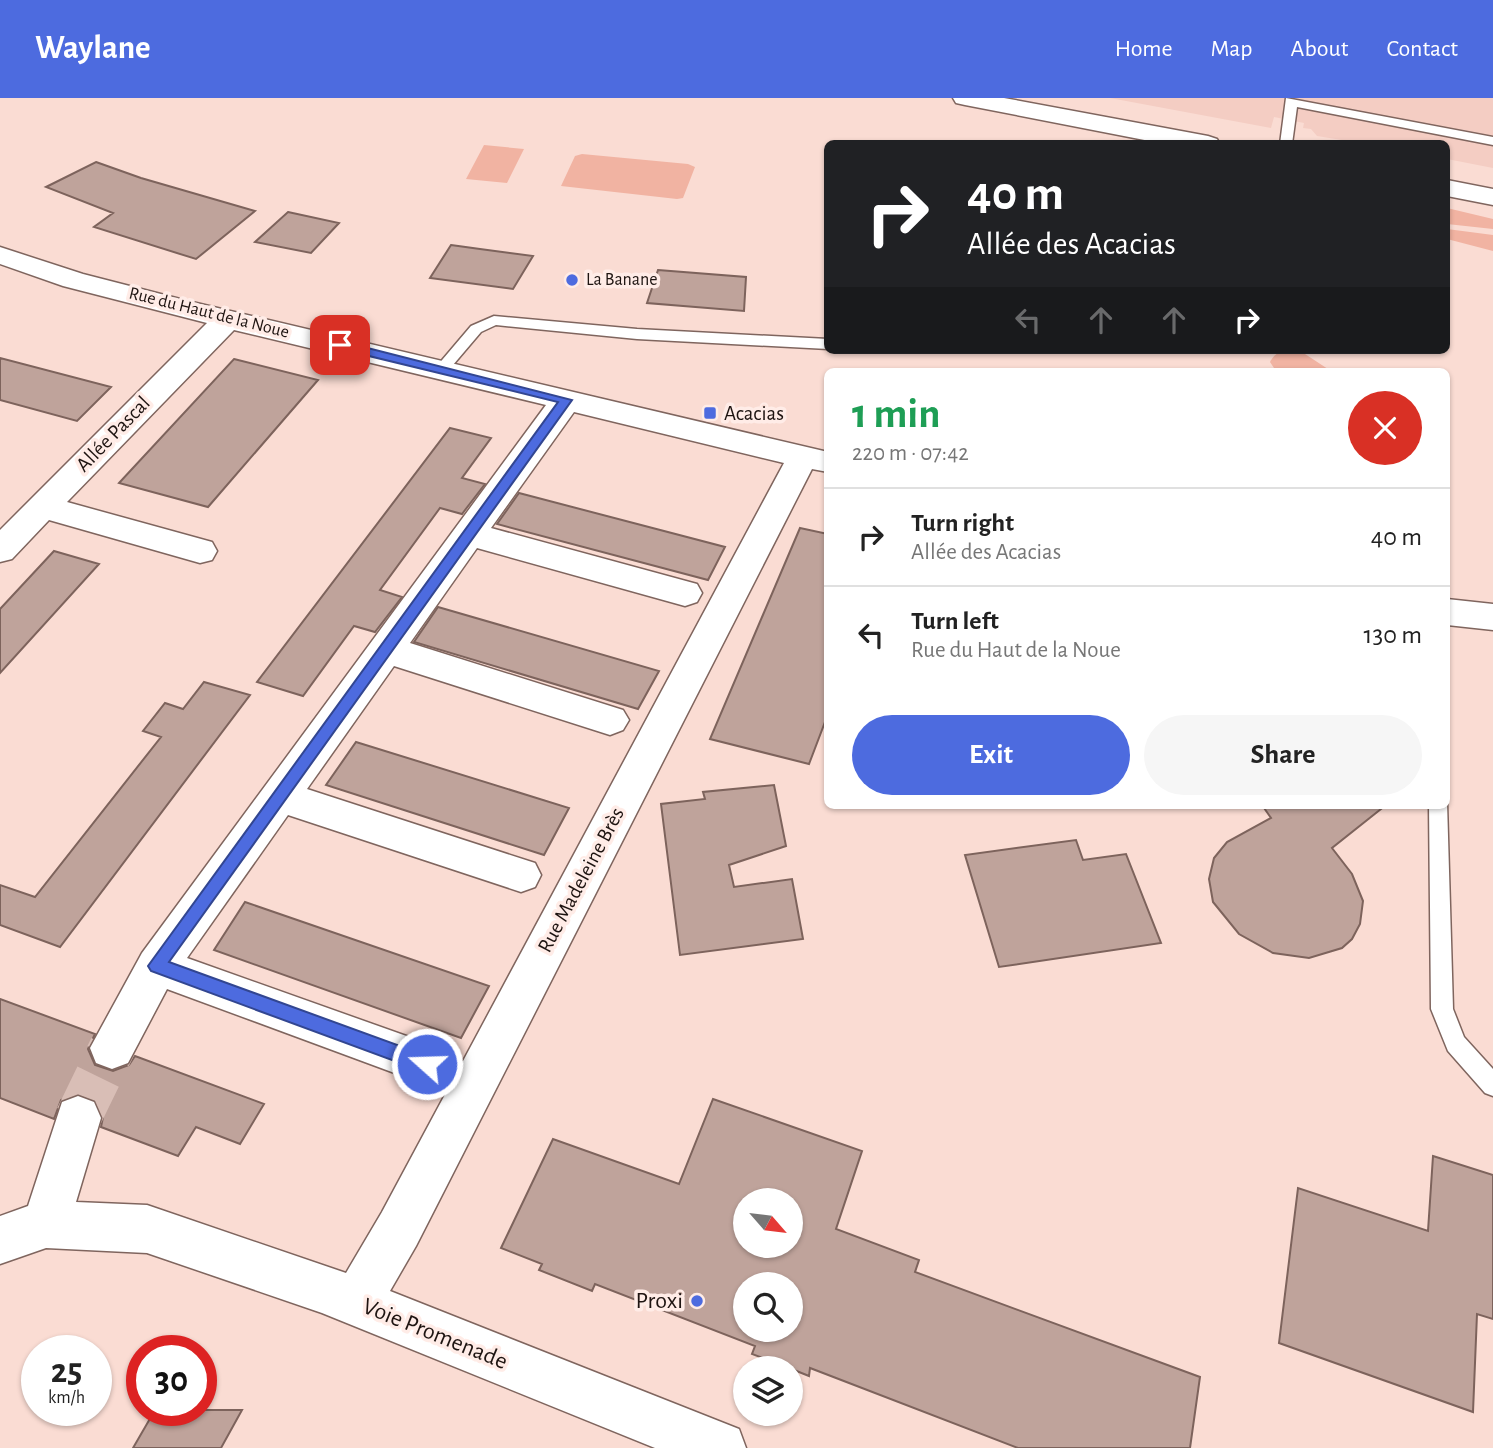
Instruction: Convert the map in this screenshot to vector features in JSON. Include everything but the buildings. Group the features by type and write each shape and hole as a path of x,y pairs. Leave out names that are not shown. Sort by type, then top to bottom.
{"street":[{"path":"965,98 1187,140"},
{"path":"1450,189 1493,197"},
{"name":"Rue du Haut de la Noue","path":"0,256 73,279 228,319 815,459"},
{"name":"Allée Pascal","path":"0,550 228,319"},
{"path":"112,1048 157,966 467,533 566,400"},
{"name":"Rue Madeleine Brès","path":"356,1302 399,1229 815,459"},
{"path":"42,506 200,551"},
{"path":"467,533 685,593"},
{"path":"1450,612 1493,617"},
{"path":"386,649 610,720"},
{"path":"279,796 520,875"},
{"path":"157,966 427,1064"},
{"path":"0,1240 46,1224 78,1118"},
{"name":"Voie Promenade","path":"46,1224 147,1230 356,1302 720,1448"}],"lane":[{"path":"1287,140 1292,100 1493,141"},
{"path":"442,369 476,329 494,320 637,334 824,344"},
{"path":"1439,809 1442,1009 1456,1044 1493,1085"}],"shaded area":[{"path":"1110,98 1493,98 1493,168 1450,160 1450,140 1342,140 1317,136 1311,129 1303,128 1304,123 1274,117 1271,128"},
{"path":"484,145 524,149 507,183 466,179"},
{"path":"582,154 688,164 695,167 683,198 677,199 561,186 575,156"},
{"path":"1450,209 1493,219 1493,229 1450,224"},
{"path":"1450,229 1493,235 1493,251 1450,240"},
{"path":"1305,354 1326,368 1274,368 1270,362 1274,356"}],"tunnel":[{"path":"78,1118 112,1048"}],"place":[{"name":"La Banane","path":"572,280"},
{"name":"Acacias","path":"710,413"},
{"name":"Proxi","path":"697,1301"}],"route":[{"path":"340,345 566,400 467,533 157,966 427,1064"}]}
